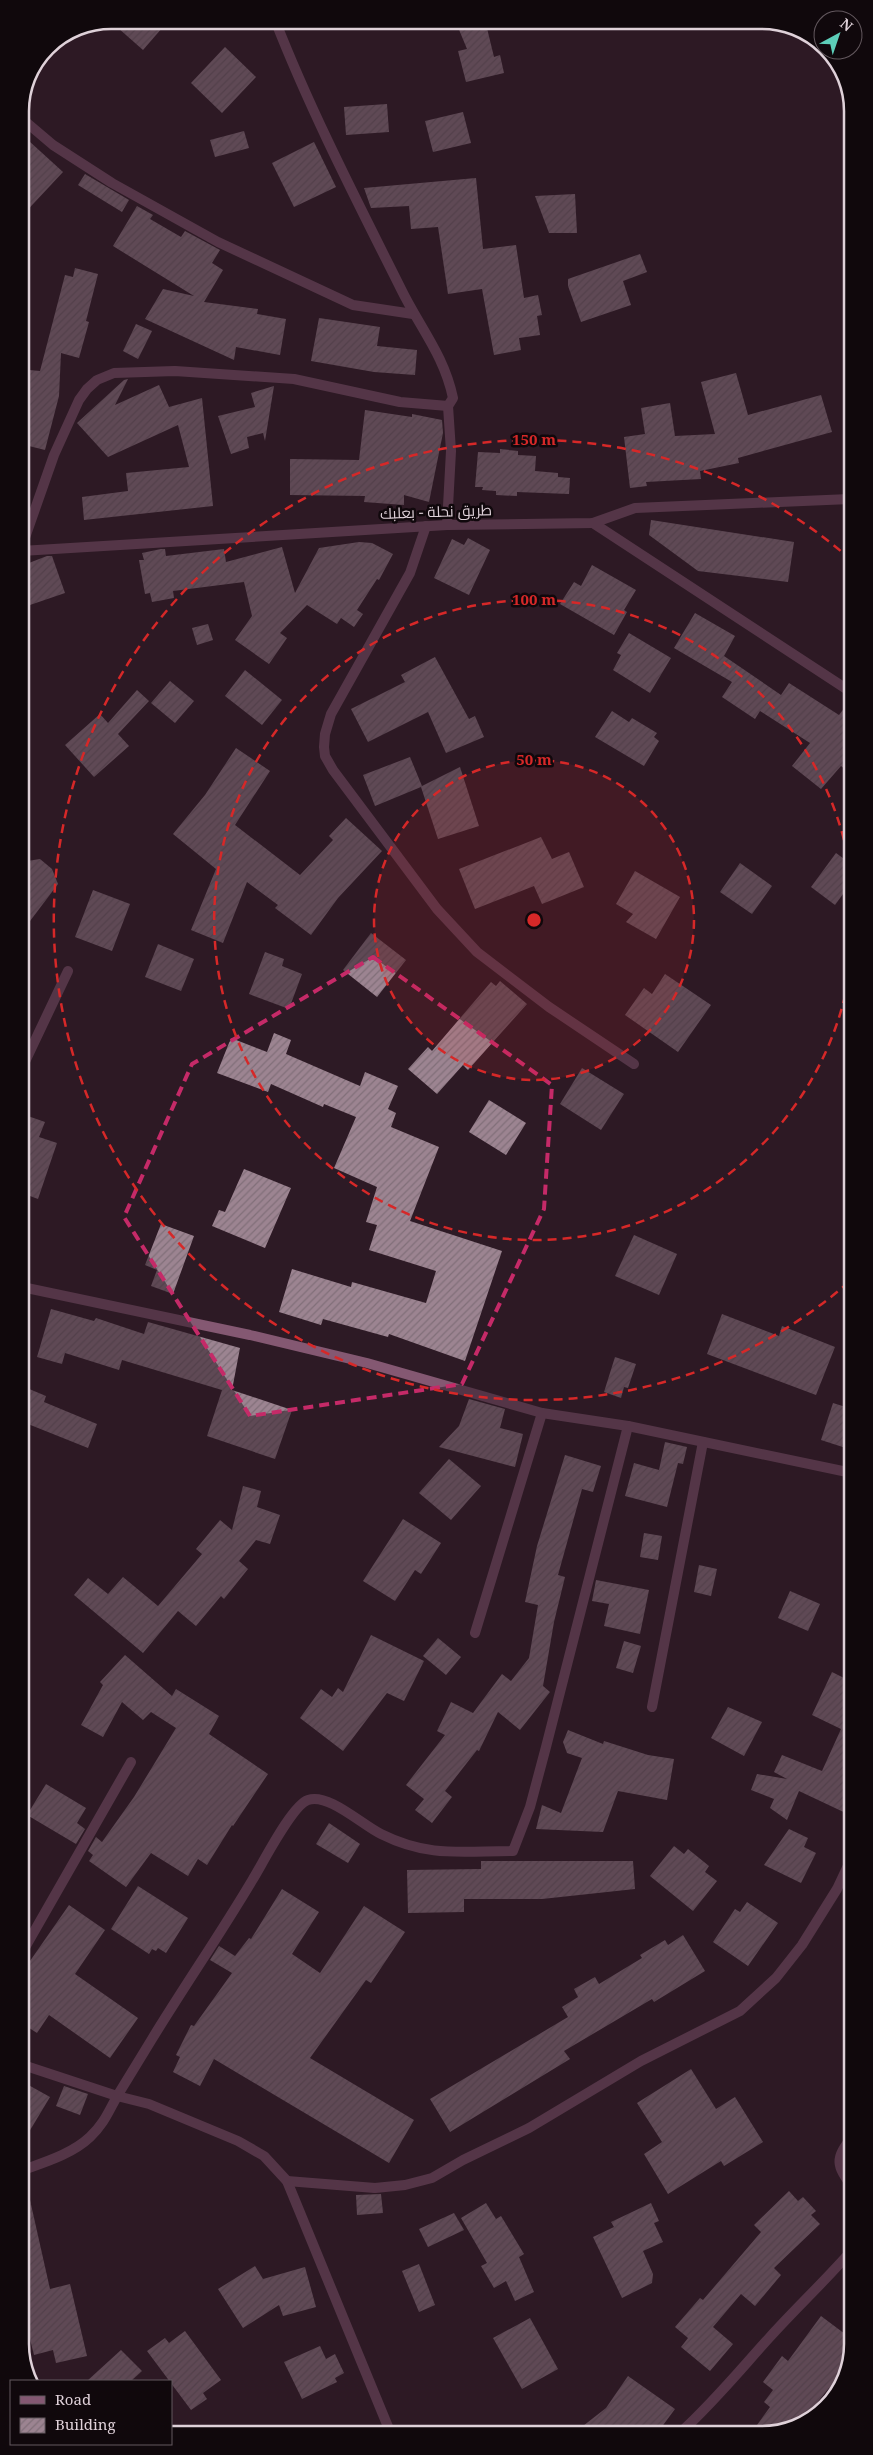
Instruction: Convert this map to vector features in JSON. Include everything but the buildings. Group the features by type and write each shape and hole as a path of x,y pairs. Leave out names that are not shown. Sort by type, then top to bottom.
{"street":[{"path":"279,29 294,68 413,314 440,356 448,374 453,398 448,406 451,451 447,525"},
{"path":"29,125 53,145 112,183 218,242 353,305 413,314"},
{"path":"29,527 54,456 79,400 87,388 98,380 114,373 175,371 294,379 400,402 448,406"},
{"name":"طريق نحلة - بعلبك","path":"29,550 447,525 593,523 635,508 844,500"},
{"path":"593,523 844,687"},
{"path":"426,526 410,572 331,714 325,734 326,756 345,789 436,909 477,952 549,1007 634,1064"},
{"path":"29,1055 68,971"},
{"path":"29,1288 250,1334 367,1363 542,1413 628,1426 844,1472"},
{"path":"475,1633 542,1413"},
{"path":"29,2168 60,2156 88,2139 107,2118 117,2096 180,1992 234,1912 286,1822 298,1806 306,1800 317,1798 329,1802 378,1833 399,1843 426,1851 513,1851 530,1807 628,1426"},
{"path":"652,1706 703,1442"},
{"path":"29,1940 131,1762"},
{"path":"287,2181 375,2188 405,2185 432,2178 462,2160 529,2128 641,2061 740,2011 776,1978 802,1945 844,1874"},
{"path":"29,2067 117,2096 149,2104 238,2141 264,2156 287,2181 388,2426"},
{"path":"844,2148 838,2160 840,2171 844,2176"},
{"path":"687,2426 720,2395 771,2336 825,2282 844,2260"}],"highlighted area":[{"path":"373,957 552,1085 544,1209 462,1384 250,1416 124,1217 192,1064"}]}
